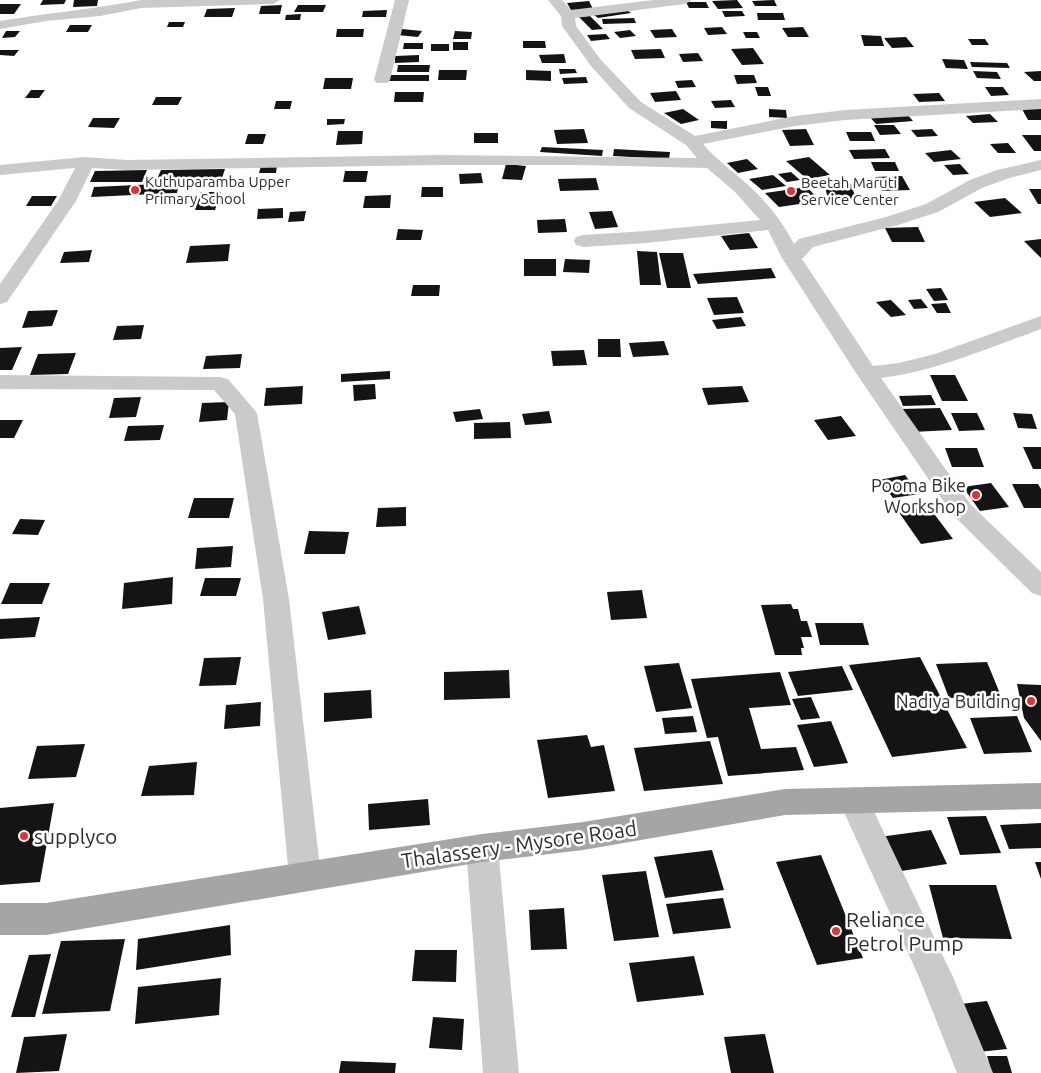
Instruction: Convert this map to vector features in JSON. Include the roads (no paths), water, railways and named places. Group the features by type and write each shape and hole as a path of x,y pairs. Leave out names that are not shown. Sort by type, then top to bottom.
{"main road":[{"name":"Thalassery - Mysore Road","path":"0,919 46,919 482,848 583,836 785,802 1041,796"}],"street":[{"path":"0,25 46,17 100,12 141,4 274,0"},
{"path":"382,80 402,0"},
{"path":"555,0 568,15 569,26 596,63 635,104 692,141 711,163 741,188 774,224 792,258 962,510 1041,587"},
{"path":"568,15 685,0"},
{"path":"692,141 795,121 845,115 1041,104"},
{"path":"0,170 85,162 127,165 580,160 711,163"},
{"path":"0,298 67,201 82,174 85,162"},
{"path":"792,258 806,243 892,221 932,208 976,184 1003,174 1041,165"},
{"path":"583,241 646,237 774,224"},
{"path":"868,373 900,369 942,358 1041,322"},
{"path":"0,382 220,384 246,413 276,599 305,877"},
{"path":"853,799 936,977 975,1073"},
{"path":"482,848 501,1073"}],"place":[{"name":"Kuthuparamba Upper Primary School","path":"135,190"},
{"name":"Beetah Maruti Service Center","path":"791,191"},
{"name":"Pooma Bike Workshop","path":"976,495"},
{"name":"Nadiya Building","path":"1031,701"},
{"name":"supplyco","path":"24,836"},
{"name":"Reliance Petrol Pump","path":"836,931"}]}
